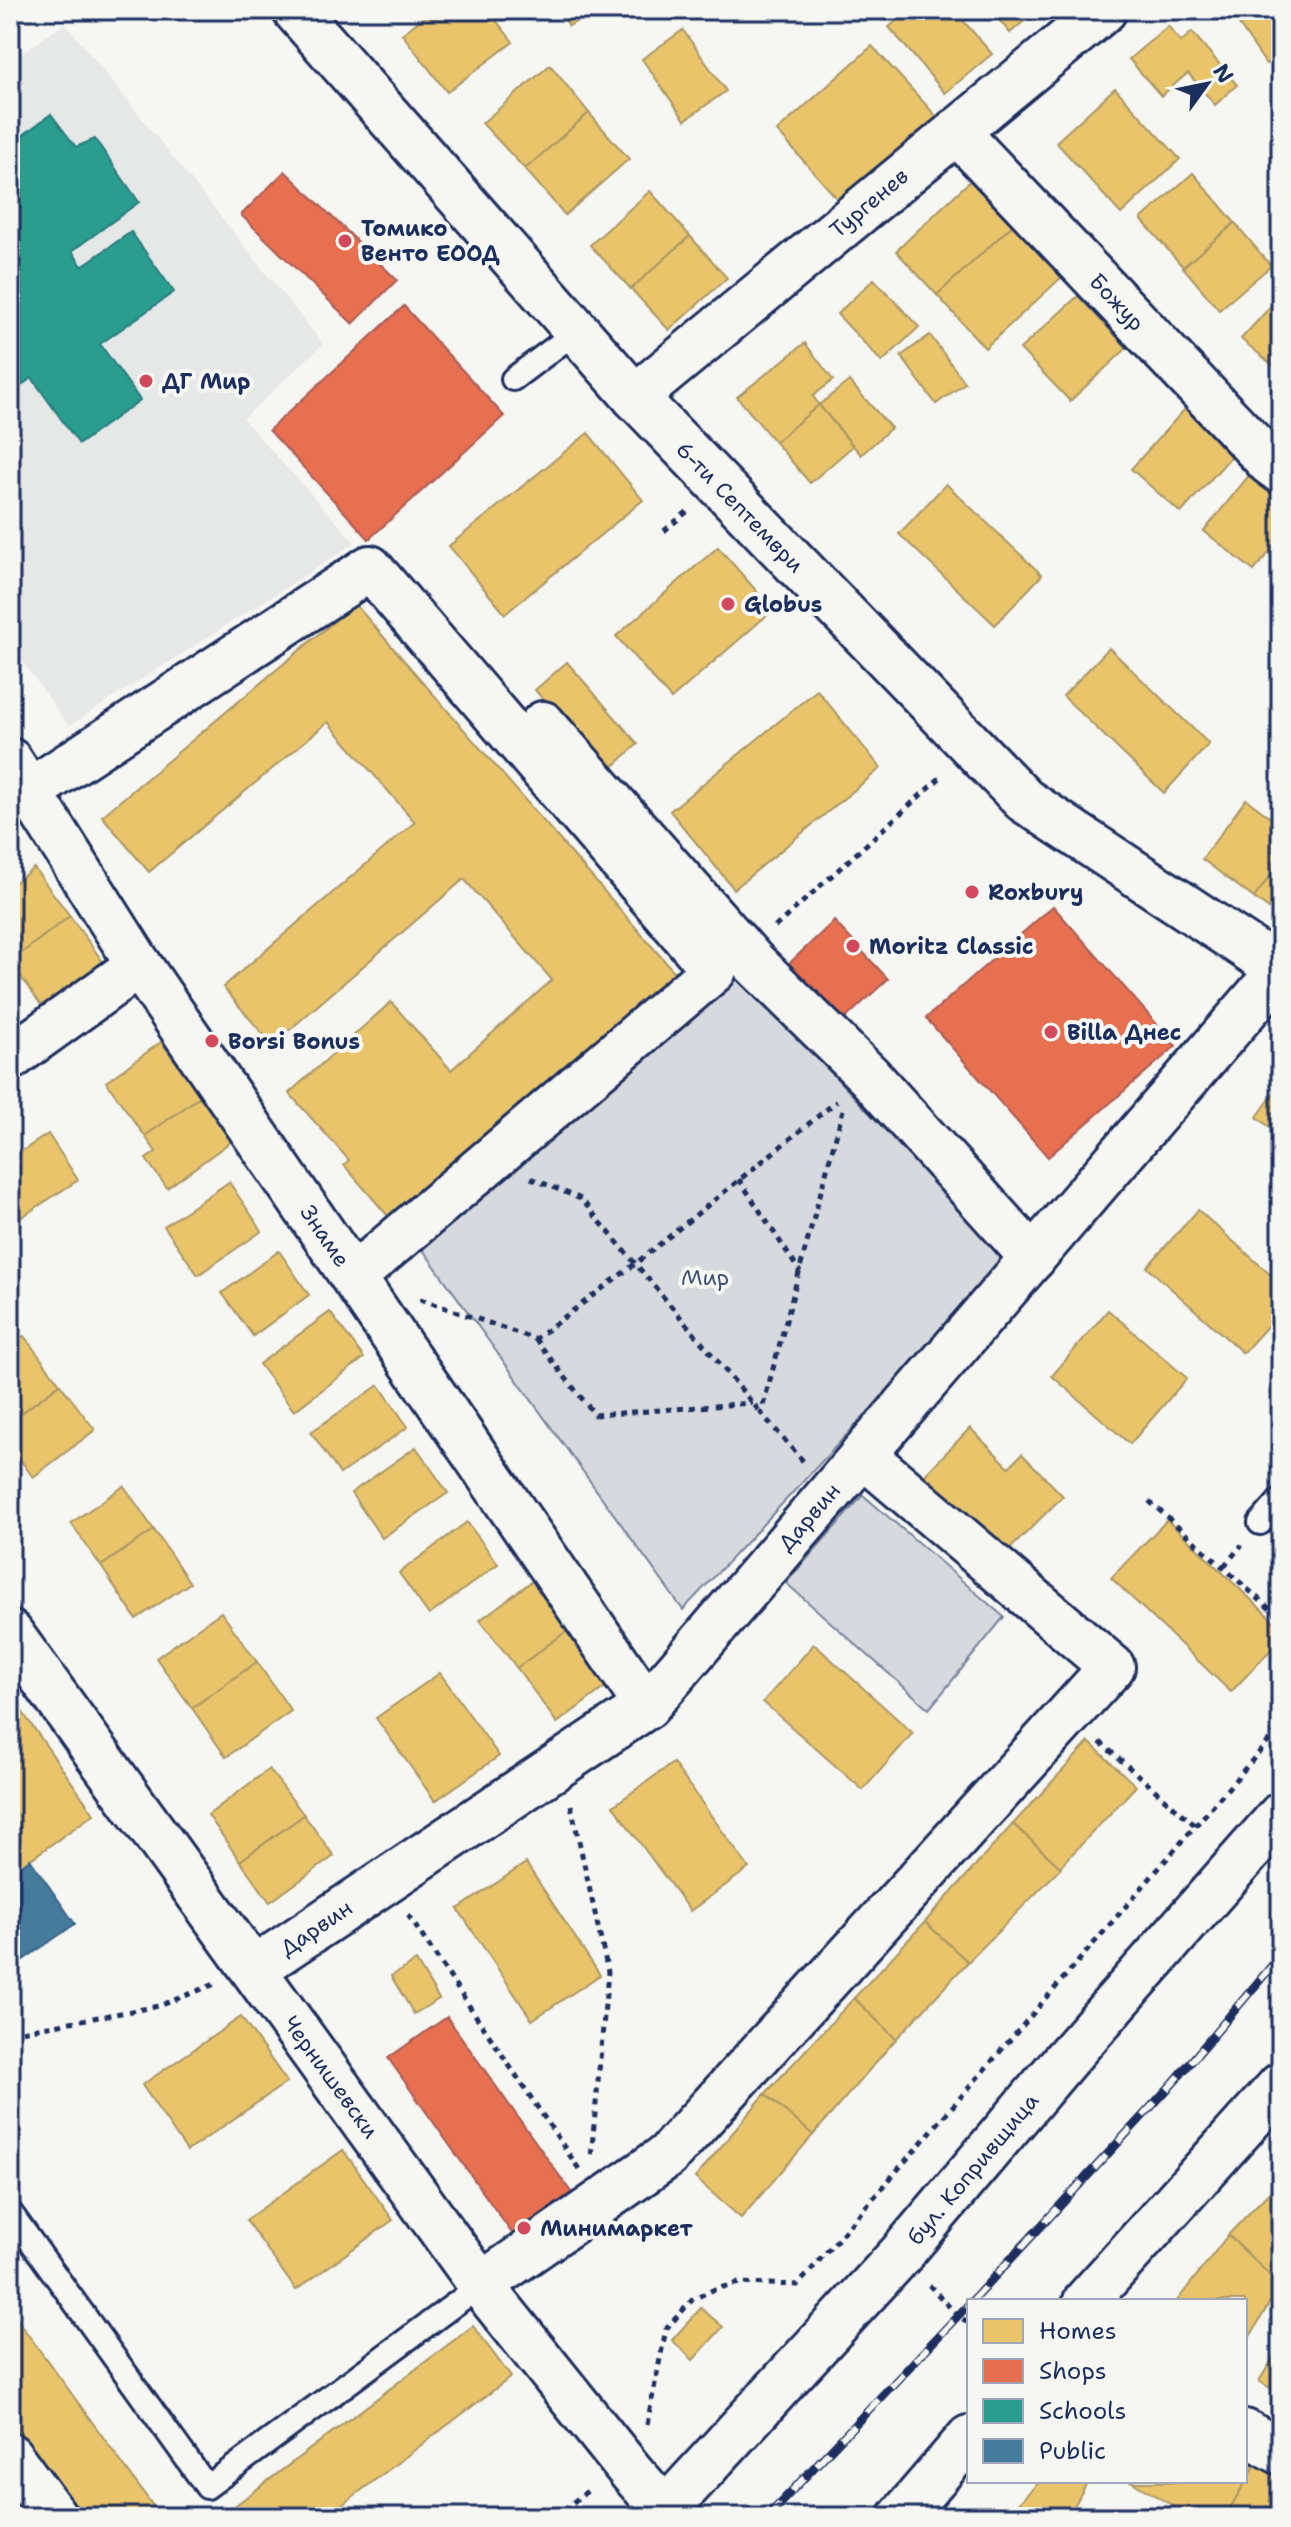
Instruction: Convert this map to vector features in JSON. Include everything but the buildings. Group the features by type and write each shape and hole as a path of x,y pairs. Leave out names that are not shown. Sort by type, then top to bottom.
{"street":[{"name":"6-ти Септември","path":"295,10 635,397 1024,800 1281,970"},
{"name":"Тургенев","path":"635,397 1104,10"},
{"name":"Божур","path":"956,131 1270,463 1281,471"},
{"path":"20,776 370,568 714,970 353,1277"},
{"path":"410,574 858,1084 1033,1258"},
{"name":"Знаме","path":"20,776 139,965 647,1706"},
{"path":"10,1058 139,965"},
{"name":"Дарвин","path":"254,1969 647,1706 1281,970"},
{"path":"481,2285 595,2193 667,2156 1112,1667 863,1455"},
{"name":"Чернишевски","path":"10,1633 481,2285 663,2514"},
{"name":"бул. Копривщица","path":"663,2514 901,2254 1065,2060 1281,1815"},
{"path":"1088,2299 1281,2085"},
{"path":"1247,2433 1281,2452"},
{"path":"901,2517 967,2440"},
{"path":"10,2456 55,2517"}],"lane":[{"path":"513,379 577,331"},
{"path":"1260,1523 1281,1499"},
{"path":"10,2212 207,2487 481,2285"}],"path":[{"path":"746,953 973,748"},
{"path":"535,1339 635,1264 858,1084"},
{"path":"761,1413 800,1272 858,1084"},
{"path":"490,1161 581,1199 830,1492"},
{"path":"739,1179 800,1272"},
{"path":"353,1277 535,1339 595,1415 753,1403"},
{"path":"1149,1501 1281,1619"},
{"path":"1069,1714 1196,1826"},
{"path":"554,2517 624,2463 643,2444 666,2329 693,2299 739,2283 798,2285 1281,1727"},
{"path":"561,1763 608,1972 595,2193"},
{"path":"385,1881 595,2193"},
{"path":"10,2033 159,2006 254,1969"},
{"path":"901,2254 958,2316 967,2322"}],"shaded area":[{"name":"ДГ Мир","path":"65,23 323,344 243,419 355,543 69,726 10,644 10,62"}],"green space":[{"name":"Мир","path":"734,971 1010,1260 683,1610 418,1243"},
{"path":"863,1495 1004,1617 929,1709 786,1583"}],"railway":[{"path":"974,2299 1174,2082 1281,1955"},
{"path":"767,2517 967,2306"}],"place":[{"name":"Томико Венто ЕООД","path":"345,241"},
{"name":"ДГ Мир","path":"146,381"},
{"name":"Globus","path":"728,604"},
{"name":"Roxbury","path":"972,892"},
{"name":"Moritz Classic","path":"853,946"},
{"name":"Billa Днес","path":"1051,1032"},
{"name":"Borsi Bonus","path":"212,1041"},
{"name":"Минимаркет","path":"524,2228"}]}
